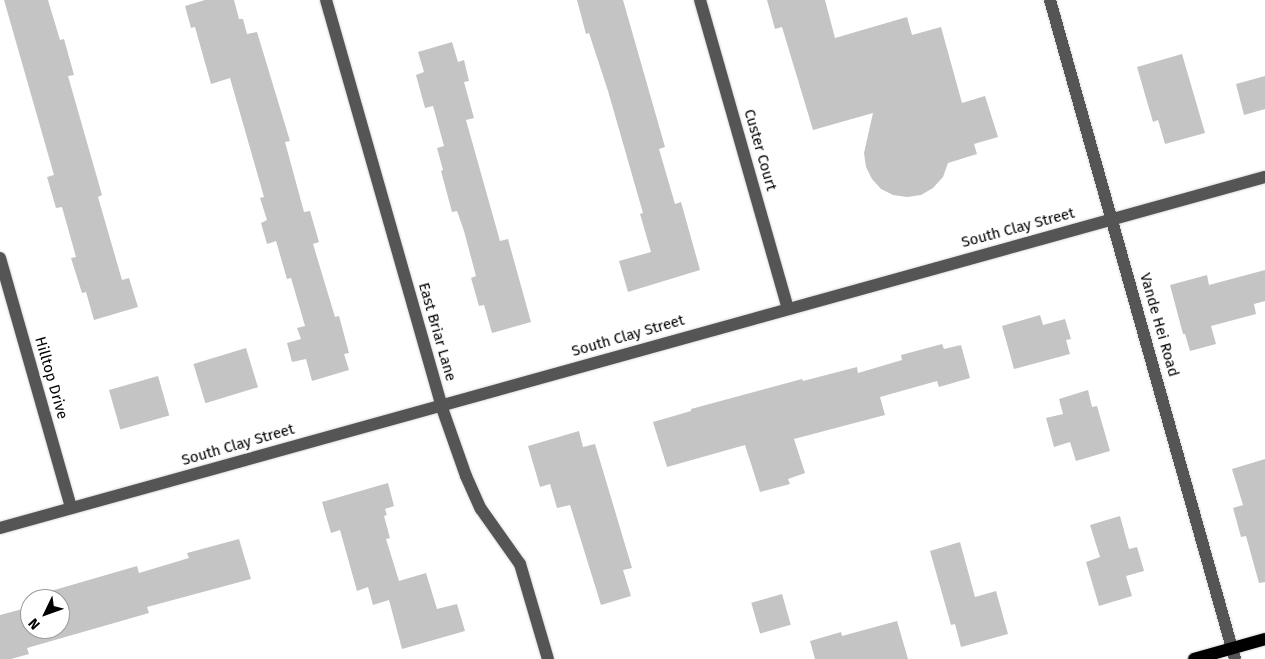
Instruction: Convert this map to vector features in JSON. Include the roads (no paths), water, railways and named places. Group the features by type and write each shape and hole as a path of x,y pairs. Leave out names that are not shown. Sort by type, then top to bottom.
{"main road":[{"path":"1194,659 1234,654 1265,639"}],"street":[{"name":"East Briar Lane","path":"326,0 441,405 466,476 480,509 520,564 548,659"},
{"name":"Custer Court","path":"700,0 788,309"},
{"name":"Vande Hei Road","path":"1050,0 1234,654"},
{"name":"South Clay Street","path":"0,528 1265,177"},
{"name":"Hilltop Drive","path":"0,258 71,508"}]}
